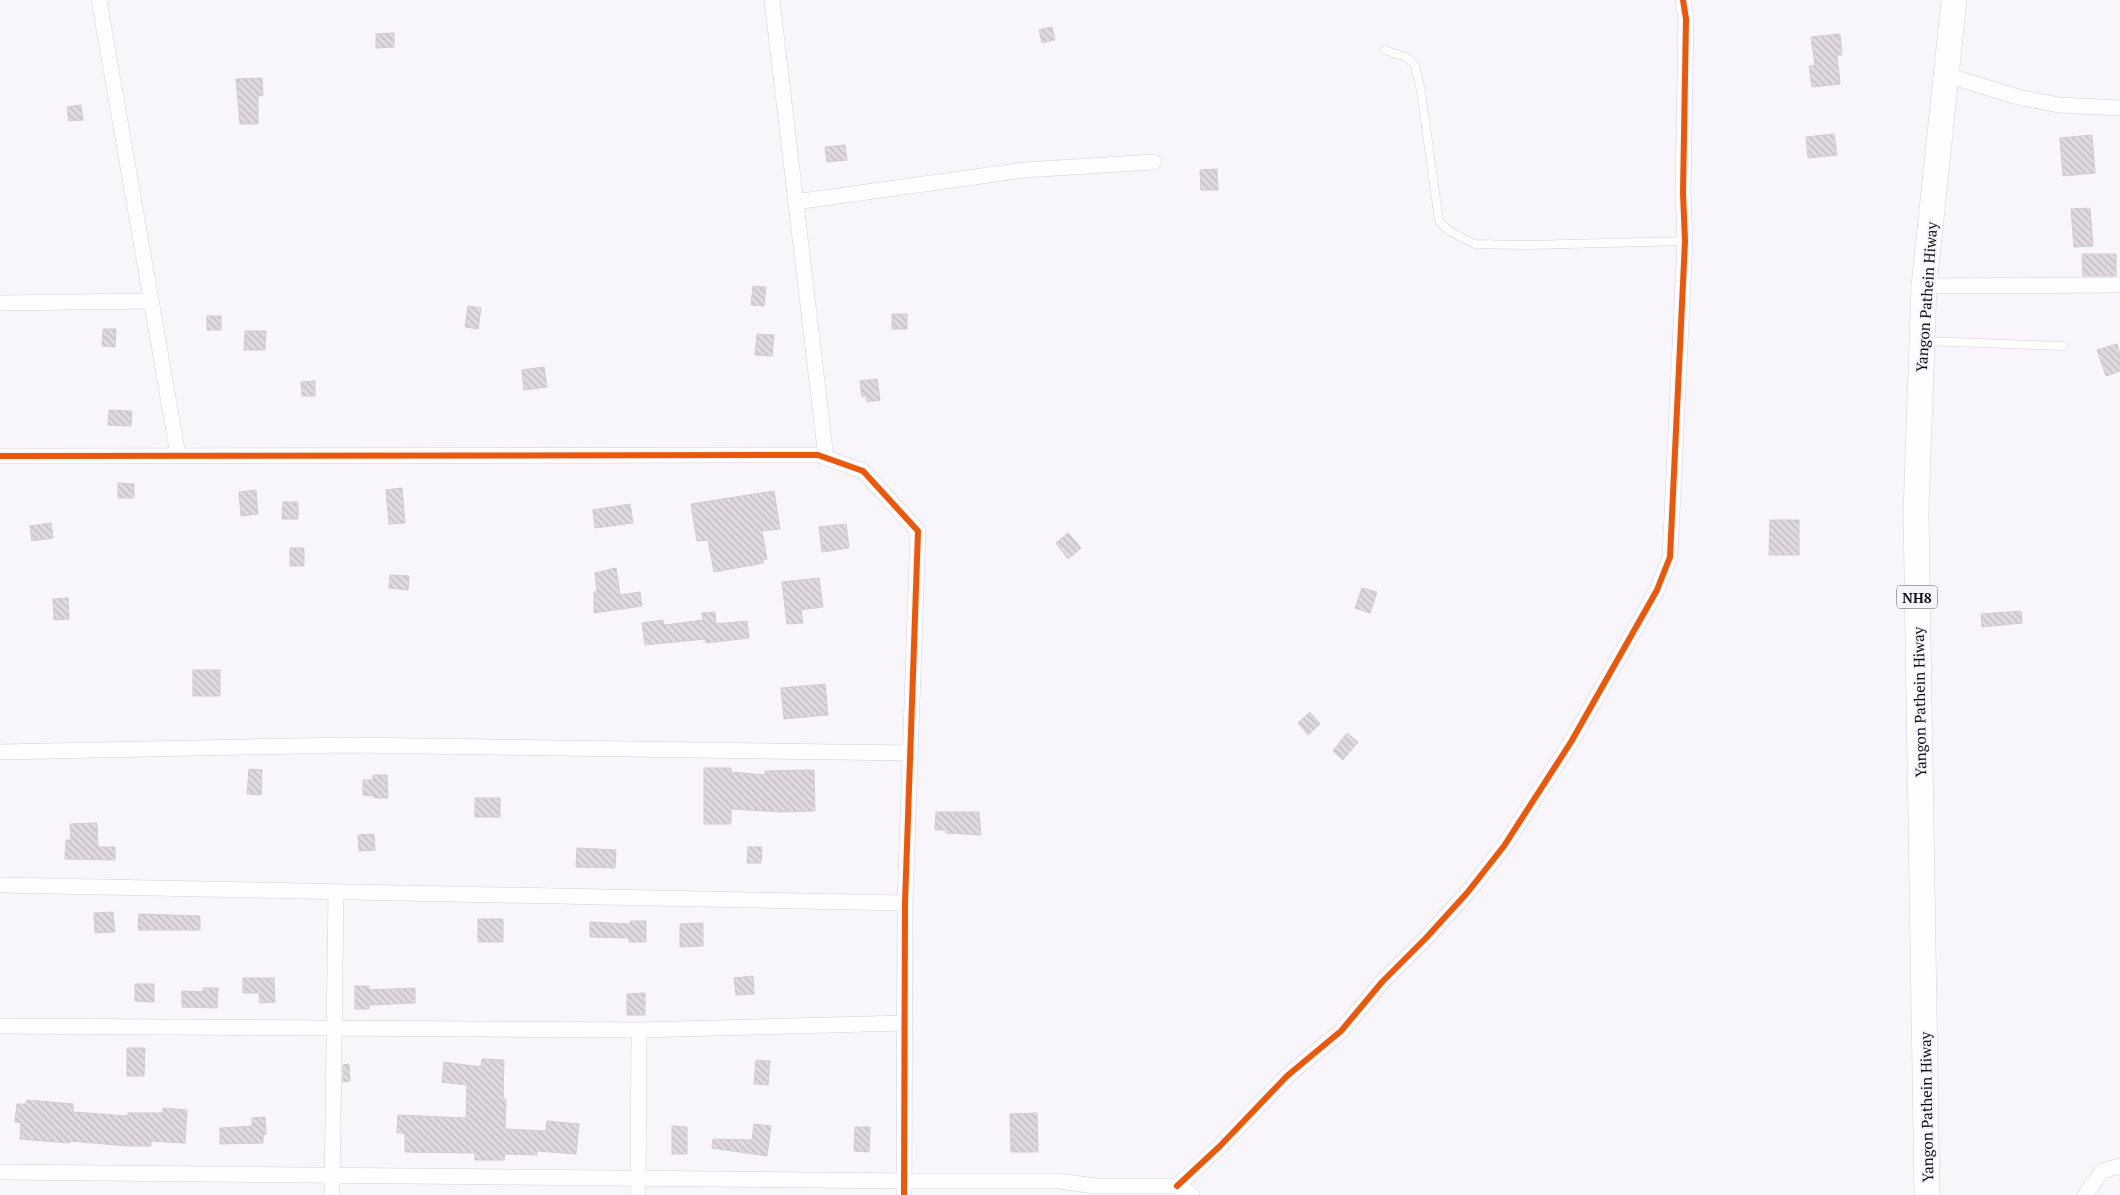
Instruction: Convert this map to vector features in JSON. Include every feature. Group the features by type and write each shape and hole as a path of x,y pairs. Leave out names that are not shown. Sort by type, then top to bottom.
{"highway":[{"name":"Yangon Pathein Hiway","path":"1927,1195 1916,512 1924,286 1954,0"}],"street":[{"path":"99,0 178,455"},
{"path":"772,0 826,458"},
{"path":"1177,1186 1220,1146 1287,1076 1341,1031 1382,982 1467,893 1504,846 1572,742 1657,590 1670,557 1685,241 1683,184 1686,19 1683,0"},
{"path":"1946,75 2018,97 2059,105 2120,108"},
{"path":"796,202 1024,170 1154,162"},
{"path":"1924,286 2120,285"},
{"path":"0,303 151,301"},
{"path":"0,456 818,455 863,471 918,531 906,903 904,1188"},
{"path":"0,752 347,745 910,752"},
{"path":"0,885 906,903"},
{"path":"332,1195 336,892"},
{"path":"0,1026 639,1030 905,1023"},
{"path":"638,1195 639,1030"},
{"path":"2085,1195 2102,1171 2120,1166"},
{"path":"0,1172 639,1178 904,1188 1058,1181 1095,1186 1177,1186 1192,1195"}],"lane":[{"path":"1384,50 1406,57 1415,65 1421,91 1439,222 1449,231 1475,244 1528,245 1685,241"},
{"path":"1922,341 2063,346"}],"building":[{"path":"1052,27 1055,40 1042,43 1039,30"},
{"path":"394,33 394,47 376,48 376,34"},
{"path":"1840,34 1842,55 1837,55 1840,84 1812,87 1809,66 1815,65 1811,37"},
{"path":"262,78 263,95 258,96 258,124 240,124 236,79"},
{"path":"81,105 83,120 69,121 67,107"},
{"path":"1834,134 1837,155 1808,158 1806,137"},
{"path":"2092,135 2095,173 2063,176 2060,138"},
{"path":"845,145 847,160 827,162 825,147"},
{"path":"1217,169 1218,190 1201,190 1200,170"},
{"path":"2090,208 2093,246 2074,247 2071,209"},
{"path":"2082,254 2116,254 2116,276 2083,276"},
{"path":"753,286 766,287 764,306 751,305"},
{"path":"468,306 481,308 478,329 465,327"},
{"path":"892,314 907,314 907,329 892,329"},
{"path":"207,316 221,316 221,330 207,330"},
{"path":"103,329 116,329 115,347 102,346"},
{"path":"245,331 266,331 265,350 244,350"},
{"path":"757,334 774,335 772,356 755,355"},
{"path":"2117,344 2120,354 2120,371 2106,376 2097,350"},
{"path":"544,367 547,387 524,390 522,370"},
{"path":"877,379 880,400 867,402 866,396 862,397 860,381"},
{"path":"315,381 315,396 302,396 301,382"},
{"path":"109,410 132,411 131,426 108,425"},
{"path":"118,483 134,484 134,498 118,498"},
{"path":"402,488 405,523 389,524 386,490"},
{"path":"256,490 258,514 241,516 239,492"},
{"path":"774,491 780,529 762,531 767,559 763,560 763,563 714,572 708,540 697,541 691,504"},
{"path":"283,502 298,502 298,519 282,519"},
{"path":"630,504 633,523 595,528 593,510"},
{"path":"1770,520 1799,520 1799,555 1769,555"},
{"path":"51,523 53,538 32,541 30,526"},
{"path":"846,524 849,548 822,552 819,527"},
{"path":"1068,533 1081,548 1068,559 1056,543"},
{"path":"290,548 304,548 304,566 290,566"},
{"path":"616,568 620,595 640,592 642,606 594,613 594,592 597,592 595,573"},
{"path":"390,575 409,576 408,590 389,588"},
{"path":"819,578 823,607 801,610 803,623 787,624 782,582"},
{"path":"1362,588 1377,592 1370,613 1355,608"},
{"path":"68,598 69,619 54,620 53,599"},
{"path":"2021,611 2022,623 1982,627 1981,614"},
{"path":"715,612 716,624 747,621 749,638 706,643 705,639 645,645 642,623 663,620 664,625 703,620 702,613"},
{"path":"193,670 220,670 220,696 193,696"},
{"path":"825,684 828,715 784,719 781,688"},
{"path":"1310,712 1320,724 1308,735 1298,723"},
{"path":"1347,733 1358,742 1343,760 1333,751"},
{"path":"704,768 731,768 731,772 765,775 765,771 814,770 815,811 781,812 731,809 731,824 704,824"},
{"path":"249,769 262,770 261,795 247,794"},
{"path":"373,775 387,775 388,798 374,798 374,796 363,795 363,780 373,780"},
{"path":"475,798 500,798 500,817 475,817"},
{"path":"936,812 979,812 981,835 946,833 946,830 935,830"},
{"path":"97,823 98,847 115,847 115,860 65,859 66,840 71,840 70,824"},
{"path":"374,834 375,850 359,851 358,835"},
{"path":"748,847 762,847 761,863 747,863"},
{"path":"577,848 616,850 615,868 576,867"},
{"path":"113,912 115,932 95,933 94,913"},
{"path":"139,914 200,916 200,930 138,930"},
{"path":"478,919 503,919 503,942 478,942"},
{"path":"630,921 646,921 646,942 629,942 629,938 590,937 590,922 630,924"},
{"path":"703,923 703,946 680,947 680,924"},
{"path":"753,976 754,994 736,995 734,978"},
{"path":"243,978 274,978 275,1002 260,1003 259,993 243,993"},
{"path":"135,984 154,984 154,1002 135,1001"},
{"path":"355,986 369,986 369,990 415,988 415,1003 369,1005 369,1009 355,1009"},
{"path":"203,988 218,988 217,1008 182,1007 182,991 203,992"},
{"path":"645,993 645,1015 627,1015 627,994"},
{"path":"127,1048 145,1048 144,1076 127,1076"},
{"path":"482,1059 504,1060 503,1099 506,1099 505,1129 546,1131 547,1121 579,1124 576,1154 537,1151 537,1155 505,1154 504,1160 475,1160 475,1153 405,1152 405,1133 397,1133 398,1115 466,1118 467,1085 442,1082 444,1062 481,1067"},
{"path":"756,1060 770,1061 768,1085 754,1084"},
{"path":"349,1064 350,1081 343,1082 343,1065"},
{"path":"27,1100 73,1104 73,1112 128,1116 128,1113 163,1113 163,1108 187,1110 185,1143 151,1141 151,1146 128,1146 20,1139 21,1123 15,1122 17,1104 26,1104"},
{"path":"1037,1113 1038,1152 1011,1152 1010,1114"},
{"path":"265,1117 266,1134 263,1135 263,1143 220,1144 220,1128 252,1126 252,1118"},
{"path":"754,1124 771,1126 767,1156 712,1148 713,1139 752,1140"},
{"path":"672,1126 687,1127 687,1154 672,1154"},
{"path":"855,1127 870,1127 869,1152 854,1151"}],"cycle path":[{"path":"1177,1186 1220,1146 1287,1076 1341,1031 1382,982 1467,893 1504,846 1571,742 1657,590 1670,557 1685,241 1683,193 1686,19 1683,0"},
{"path":"0,456 818,455 863,471 918,531 905,903 904,1195"}]}
